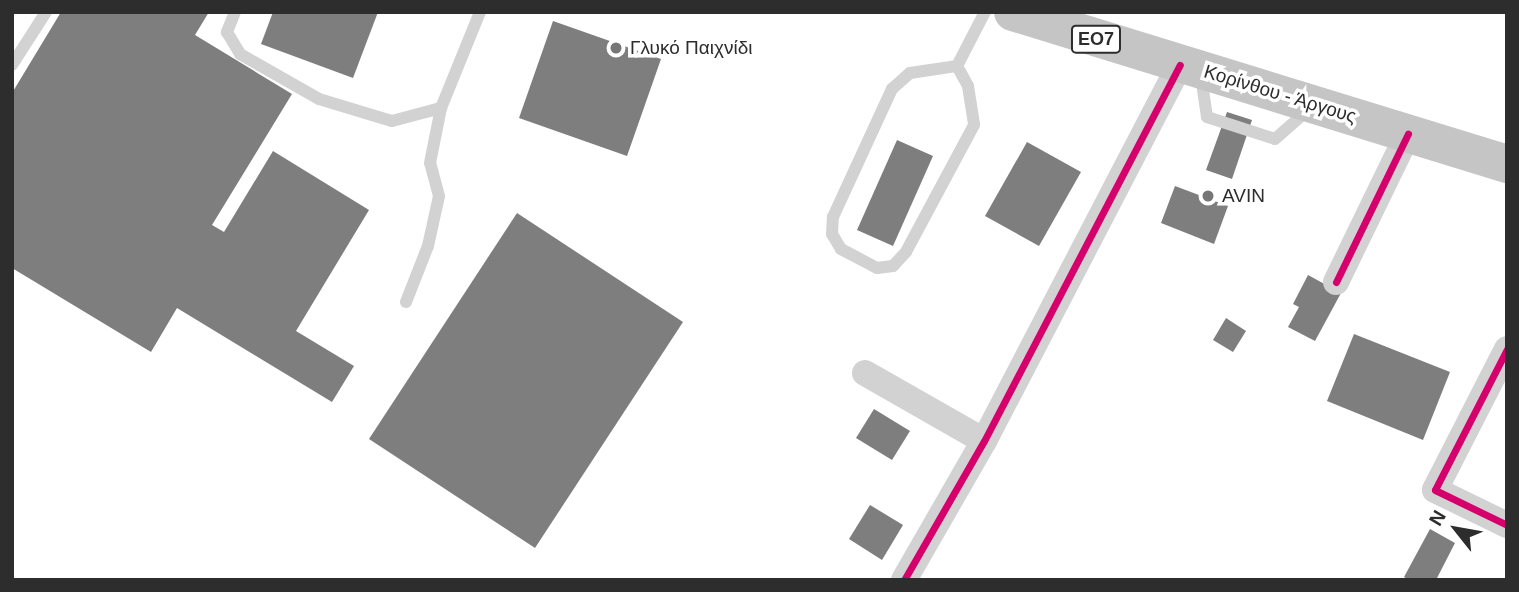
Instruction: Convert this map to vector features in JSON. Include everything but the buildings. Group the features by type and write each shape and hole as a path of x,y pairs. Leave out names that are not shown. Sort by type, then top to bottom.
{"main road":[{"name":"Κορίνθου - Άργους","path":"1013,12 1507,163"}],"street":[{"path":"904,580 984,441 1190,67"},
{"path":"1336,282 1408,134"},
{"path":"1507,349 1435,490 1507,524"},
{"path":"865,373 984,441"}],"lane":[{"path":"12,65 46,12"},
{"path":"235,12 227,32 240,54 319,99 392,121 441,108"},
{"path":"406,302 428,246 439,196 430,163 441,108 481,12"},
{"path":"957,66 985,12"},
{"path":"957,66 968,86 974,125 906,252 893,266 877,268 841,249 832,234 833,217 892,89 910,73 957,66"}],"cycle path":[{"path":"904,580 984,441 1180,65"},
{"path":"1336,282 1408,134"},
{"path":"1507,349 1435,490 1507,525"}],"place":[{"name":"Γλυκό Παιχνίδι","path":"616,48"},
{"name":"AVIN","path":"1208,196"}]}
